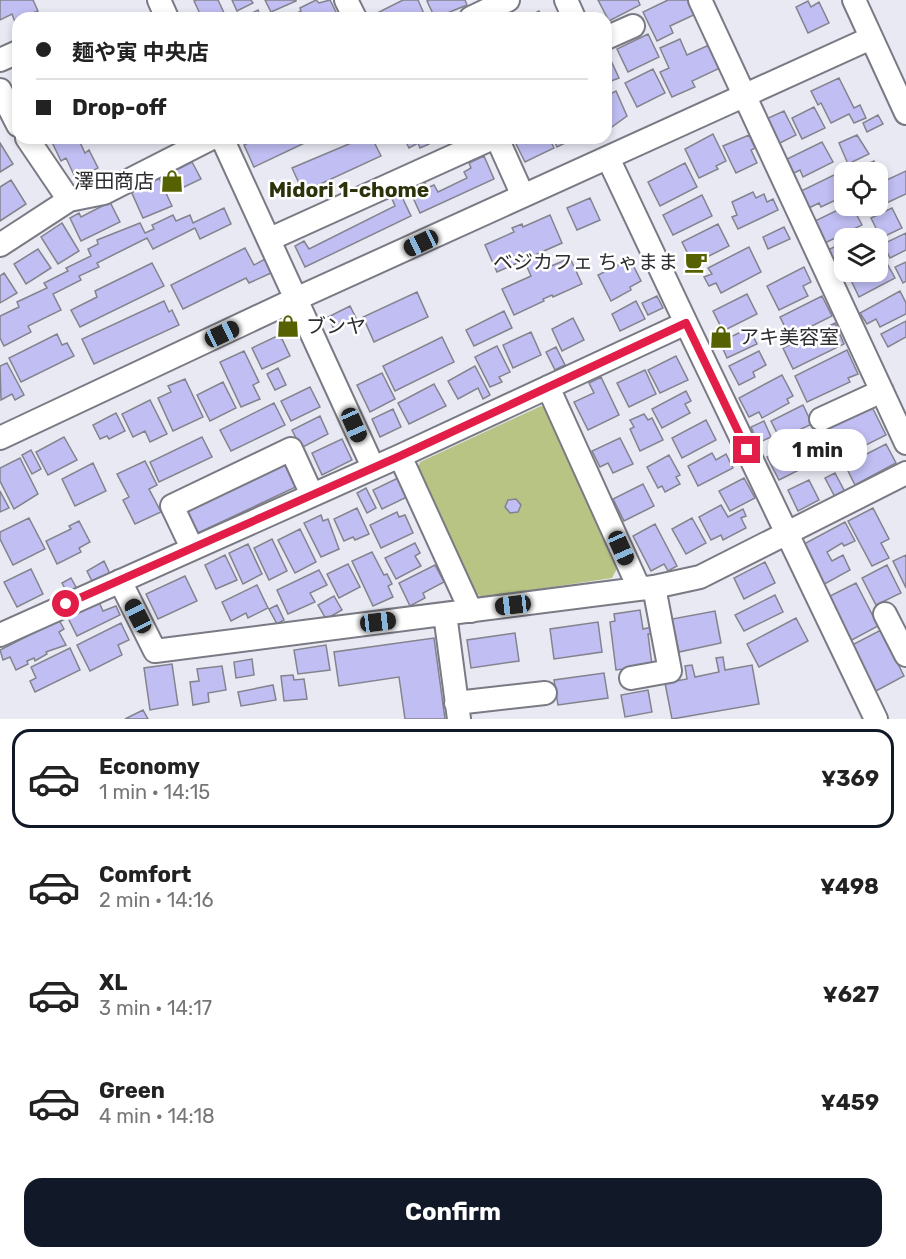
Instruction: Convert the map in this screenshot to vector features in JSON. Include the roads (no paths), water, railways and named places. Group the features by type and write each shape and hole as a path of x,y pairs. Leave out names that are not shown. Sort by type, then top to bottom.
{"street":[{"path":"483,12 508,0"},
{"path":"700,0 906,443"},
{"path":"854,0 906,113"},
{"path":"612,35 633,26"},
{"path":"0,438 298,298 871,38"},
{"path":"31,144 69,200"},
{"path":"0,245 69,200 104,193 200,144"},
{"path":"225,144 298,298 373,467"},
{"path":"270,239 482,144"},
{"path":"498,144 523,196"},
{"path":"608,158 876,719"},
{"path":"0,635 400,456 686,323"},
{"path":"548,387 646,587 670,671 631,678"},
{"path":"821,419 882,391"},
{"path":"192,548 172,506 291,449 312,495"},
{"path":"400,456 471,611"},
{"path":"120,580 155,651 471,611 646,587 700,577 906,473"},
{"path":"445,614 458,711 545,693"},
{"path":"885,614 906,656"}],"place":[{"name":"澤田商店","path":"172,181"},
{"name":"ベジカフェ ちゃまま","path":"696,262"},
{"name":"ブンヤ","path":"288,326"},
{"name":"アキ美容室","path":"721,337"}],"district":[{"name":"Midori 1-chome","path":"349,190"}]}
